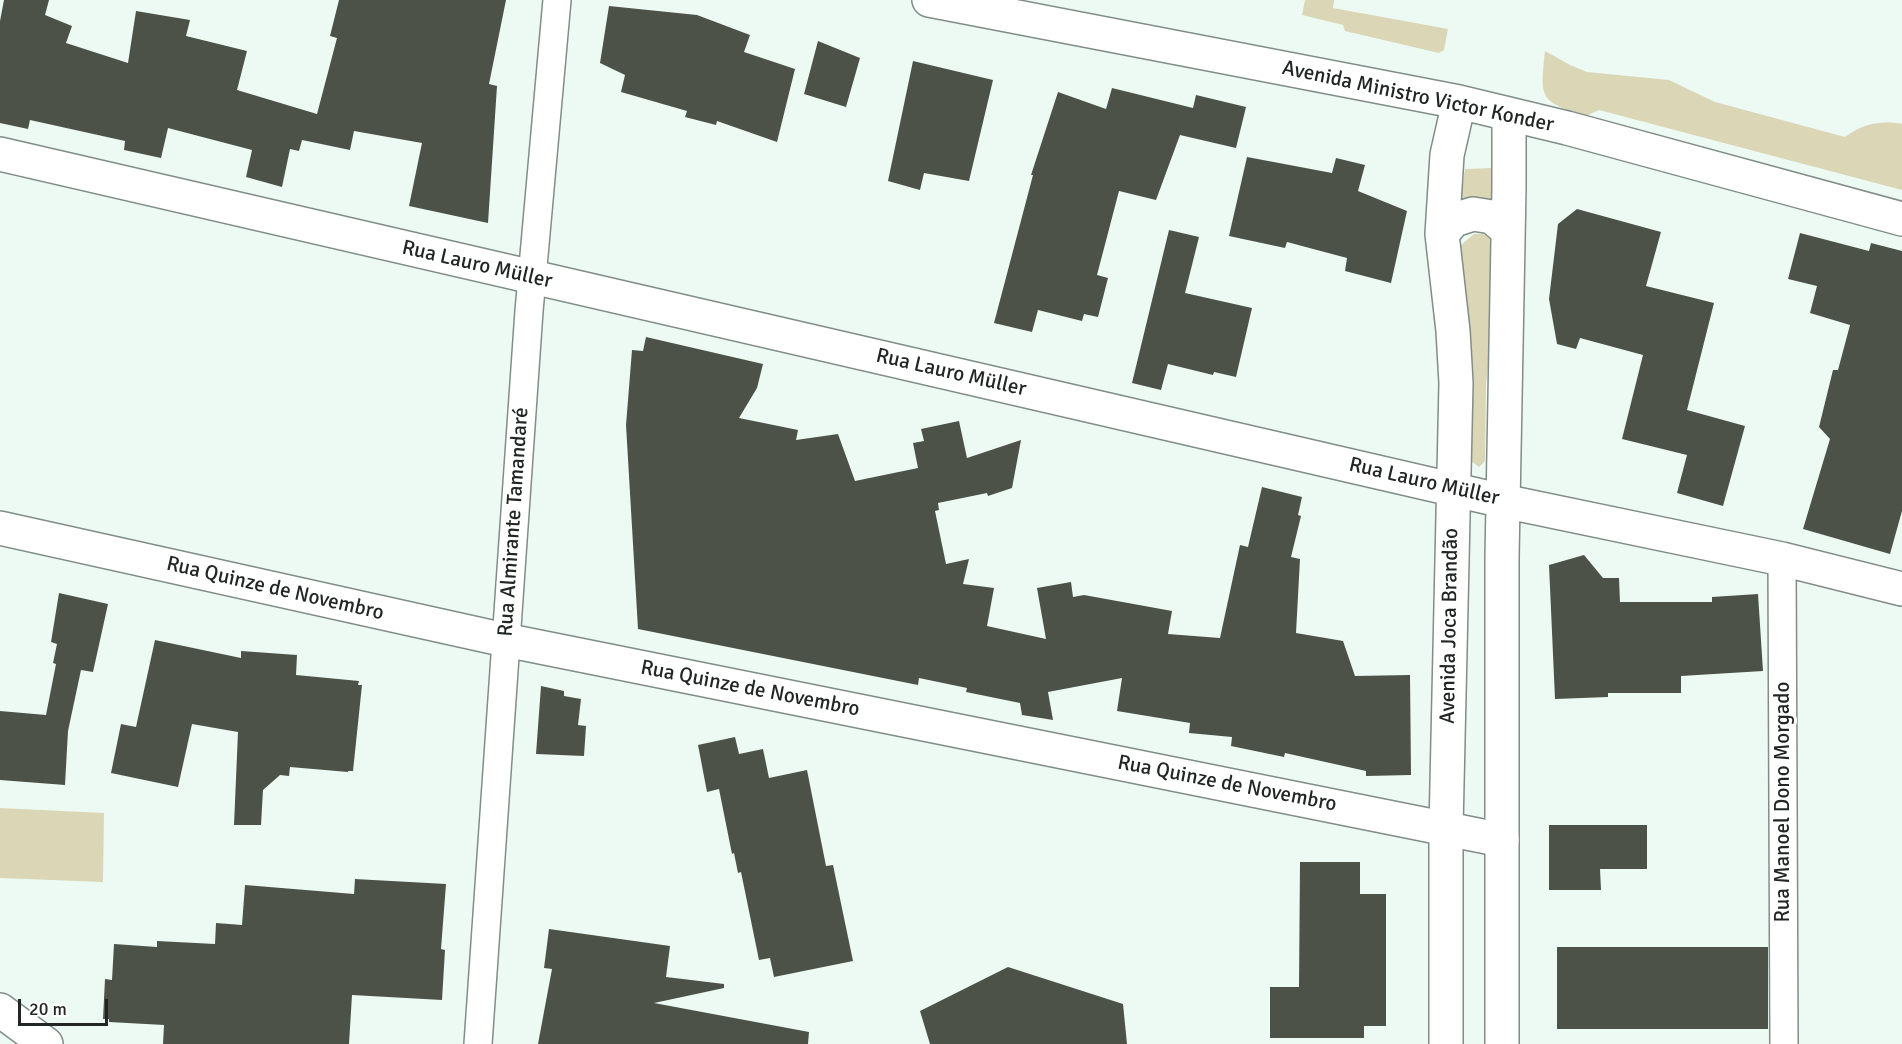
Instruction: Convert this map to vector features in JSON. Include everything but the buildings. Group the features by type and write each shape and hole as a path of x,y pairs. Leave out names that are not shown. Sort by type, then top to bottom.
{"main road":[{"name":"Avenida Ministro Victor Konder","path":"929,0 1459,102 1567,128 1902,219"},
{"name":"Avenida Joca Brandão","path":"1446,1044 1446,828 1455,373 1453,331 1442,234 1447,155 1459,102"},
{"path":"1502,1044 1503,501 1509,114"},
{"name":"Rua Lauro Müller","path":"0,154 1503,501 1782,559 1902,588"},
{"path":"1442,234 1455,220 1473,214 1492,218 1507,230"},
{"name":"Rua Quinze de Novembro","path":"0,528 505,640 1502,840"},
{"path":"0,1010 46,1044"}],"street":[{"name":"Rua Almirante Tamandaré","path":"478,1044 532,278 557,0"},
{"name":"Rua Manoel Dono Morgado","path":"1782,559 1784,1044"}],"shaded area":[{"path":"1305,0 1334,0 1333,8 1448,29 1444,50 1439,53 1345,31 1343,25 1302,15"},
{"path":"1545,51 1587,72 1669,80 1715,102 1845,137 1872,124 1902,124 1902,190 1599,110 1586,116 1571,111 1559,106 1546,96 1543,89"},
{"path":"1493,168 1497,211 1459,211 1465,169"},
{"path":"1474,234 1484,234 1495,241 1500,257 1486,384 1485,461 1479,467 1471,461 1471,386 1458,252 1460,246"},
{"path":"0,808 104,813 103,882 0,878"}]}
